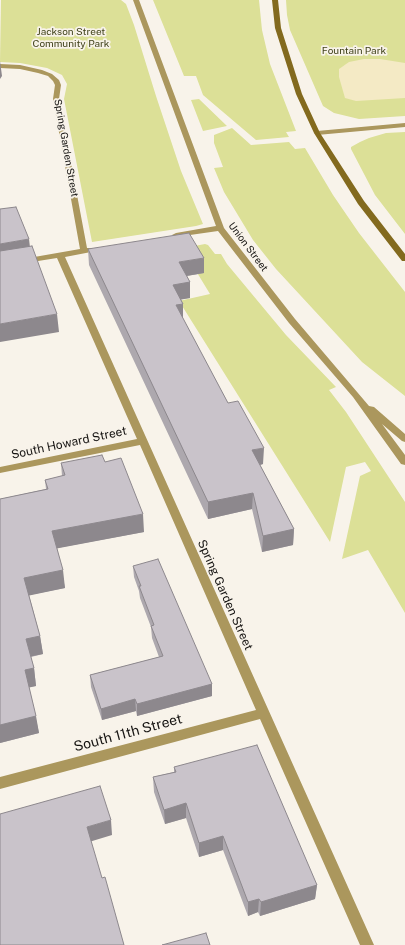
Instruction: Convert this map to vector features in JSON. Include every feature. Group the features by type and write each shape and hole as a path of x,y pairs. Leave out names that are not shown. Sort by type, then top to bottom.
{"main road":[{"path":"275,0 278,28 299,94 317,133 361,202 405,259"}],"street":[{"name":"Union Street","path":"131,0 137,3 220,228 292,321 356,395 405,462"},
{"name":"Spring Garden Street","path":"0,66 20,67 40,71 50,75 56,80 58,85 56,99 84,251"},
{"path":"317,133 405,125"},
{"path":"168,237 220,228"},
{"path":"0,265 100,248"},
{"name":"Spring Garden Street","path":"60,255 367,945"},
{"path":"356,395 405,439"},
{"name":"South Howard Street","path":"0,470 143,441"},
{"name":"South 11th Street","path":"0,783 264,713"}],"green space":[{"name":"Jackson Street Community Park","path":"1,0 121,0 126,4 181,171 203,224 92,242 64,99 67,84 62,75 47,68 20,63 0,62"},
{"path":"153,0 259,0 262,30 270,64 296,131 286,132 289,137 256,140 203,95 196,76 184,76"},
{"name":"Fountain Park","path":"286,0 405,0 405,116 359,119 334,113 323,106 290,30"},
{"path":"199,99 227,126 203,131 191,100"},
{"path":"232,128 251,145 289,142 295,149 305,148 333,195 359,233 405,292 405,396 362,362 276,269 253,240 224,192 214,168 223,167 214,143 214,135"},
{"path":"405,132 405,234 375,195 351,147 369,138 386,133"},
{"path":"205,244 208,245 215,254 221,254 227,264 286,335 336,387 329,390 346,412 405,502 405,613 368,550 342,559 360,476 371,471 365,462 346,467 330,542 179,301 210,294 196,271 189,247"}],"sand":[{"path":"364,59 380,59 405,63 405,98 356,101 345,98 339,77 339,69 349,62"}],"building":[{"path":"16,207 29,239 0,244 0,209"},
{"path":"189,233 204,258 179,262 190,282 173,285 183,304 176,305 228,403 238,401 264,448 252,450 294,529 263,536 253,493 208,502 88,249"},
{"path":"32,246 57,314 0,324 0,251"},
{"path":"102,455 105,462 121,458 143,514 52,531 63,570 24,578 40,636 26,639 34,668 25,670 36,716 0,725 0,499 48,489 45,480 65,475 61,463"},
{"path":"158,559 212,684 137,704 135,699 101,709 90,675 163,656 151,626 154,625 133,566"},
{"path":"257,745 317,885 261,902 259,899 248,902 223,836 199,843 186,803 164,810 153,777 176,772 174,767"},
{"path":"100,786 111,820 87,827 102,878 105,877 124,945 0,945 0,814"},
{"path":"206,933 210,945 162,945"}]}
